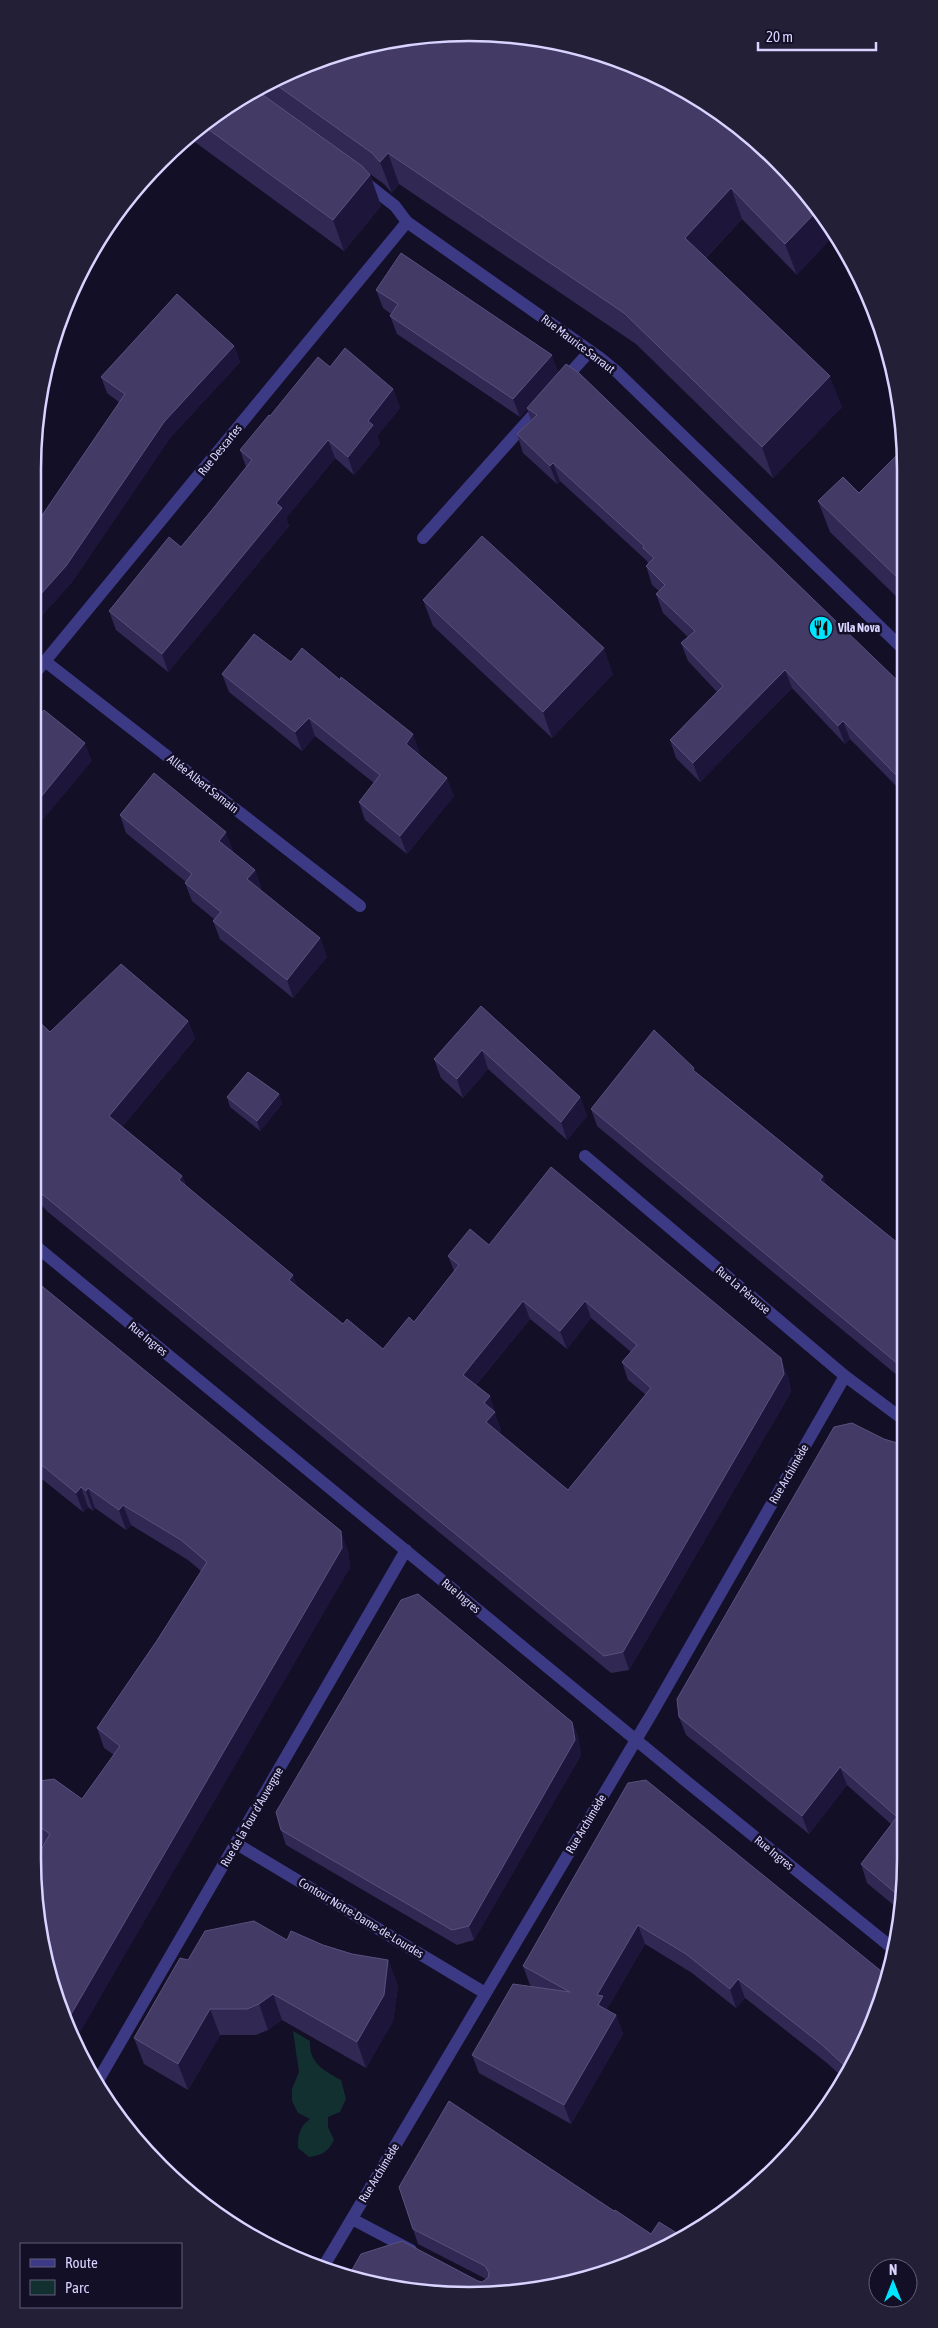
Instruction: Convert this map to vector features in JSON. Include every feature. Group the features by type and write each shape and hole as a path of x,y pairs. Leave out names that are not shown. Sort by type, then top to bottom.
{"street":[{"name":"Rue Maurice Sarraut","path":"355,175 395,206 407,222 617,372 897,643"},
{"name":"Rue Descartes","path":"41,667 407,222"},
{"path":"423,538 590,351"},
{"name":"Allée Albert Samain","path":"46,662 360,906"},
{"name":"Rue La Pérouse","path":"585,1156 845,1376 897,1415"},
{"name":"Rue Ingres","path":"41,1250 636,1740 888,1945"},
{"name":"Rue Archimède","path":"326,2262 636,1740 845,1376"},
{"name":"Rue de la Tour d'Auvergne","path":"101,2076 406,1550"},
{"name":"Contour Notre-Dame-de-Lourdes","path":"237,1844 485,1993"},
{"path":"352,2219 419,2254"}],"green space":[{"path":"293,2031 310,2041 312,2055 318,2065 341,2080 346,2099 340,2112 328,2117 328,2127 334,2140 332,2144 324,2152 309,2157 298,2148 298,2143 301,2128 310,2119 298,2113 292,2101 292,2089 299,2072"}],"building":[{"path":"469,41 497,42 552,49 606,64 658,85 707,113 751,147 791,187 813,215 785,244 731,188 685,238 830,376 762,447 624,313 388,153 380,162 372,153 278,86 332,64 386,49 441,42"},
{"path":"263,95 362,166 370,175 333,220 209,130 231,113"},
{"path":"401,253 552,355 513,399 390,316 398,304 376,290"},
{"path":"177,294 234,346 164,422 66,566 41,594 41,517 125,394 101,377"},
{"path":"345,348 393,389 368,421 373,425 348,457 328,440 276,503 282,508 162,654 109,611 169,537 181,547 211,511 252,460 240,450 318,357 330,367"},
{"path":"566,364 579,373 897,680 897,776 843,721 838,726 785,670 693,763 670,740 723,686 681,643 695,631 656,594 665,585 646,566 654,558 643,548 644,546 553,463 550,466 517,434 537,415 527,408"},
{"path":"897,455 897,577 818,501 843,477 859,493"},
{"path":"482,536 604,648 543,712 423,600"},
{"path":"254,634 291,662 302,648 340,680 341,677 413,734 406,744 447,778 400,836 359,802 380,775 309,718 295,732 222,674"},
{"path":"44,710 85,743 41,797 41,714"},
{"path":"154,773 226,832 219,841 255,870 247,879 320,938 287,980 213,921 221,912 185,883 192,874 120,815"},
{"path":"121,964 188,1021 109,1116 182,1176 179,1180 293,1275 289,1280 343,1324 347,1319 383,1349 409,1317 414,1322 459,1265 448,1256 470,1229 489,1245 551,1167 781,1358 784,1374 623,1652 604,1656 41,1193 41,1024 50,1032","holes":["523,1301 560,1331 585,1301 637,1345 622,1362 651,1388 568,1490 486,1422 495,1412 484,1403 490,1396 463,1375"]},
{"path":"481,1006 580,1097 561,1122 482,1050 457,1079 434,1059"},
{"path":"654,1030 694,1068 693,1070 823,1176 820,1180 897,1242 897,1363 591,1109"},
{"path":"248,1072 279,1094 257,1121 227,1097"},
{"path":"41,1285 341,1531 342,1548 71,2015 56,1970 45,1915 41,1849 50,1834 41,1828 41,1781 54,1779 82,1799 120,1746 97,1728 156,1642 207,1562 181,1540 123,1505 119,1510 88,1488 86,1491 81,1487 76,1493 41,1464"},
{"path":"852,1423 884,1439 897,1443 897,1817 840,1767 802,1816 679,1717 677,1699 834,1427"},
{"path":"418,1594 572,1722 575,1740 469,1926 452,1930 281,1830 276,1812 401,1600"},
{"path":"646,1780 882,1971 864,2023 844,2065 821,2044 738,1979 730,1989 686,1954 638,1925 597,1995 603,1996 598,2005 616,2015 564,2105 472,2055 513,1984 570,1992 523,1966 628,1783"},
{"path":"897,1817 895,1893 861,1864"},
{"path":"254,1921 287,1940 291,1931 323,1945 352,1954 388,1960 384,1995 357,2042 273,1994 259,2004 247,2009 210,2009 178,2064 134,2038 180,1958 188,1960 205,1931"},
{"path":"449,2101 651,2234 659,2222 676,2233 658,2243 606,2264 552,2279 525,2283 469,2287 441,2286 386,2279 352,2270 361,2254 402,2241 478,2281 482,2282 488,2278 489,2273 485,2266 413,2229 399,2187"}],"place":[{"name":"Vila Nova","path":"821,628"}]}
